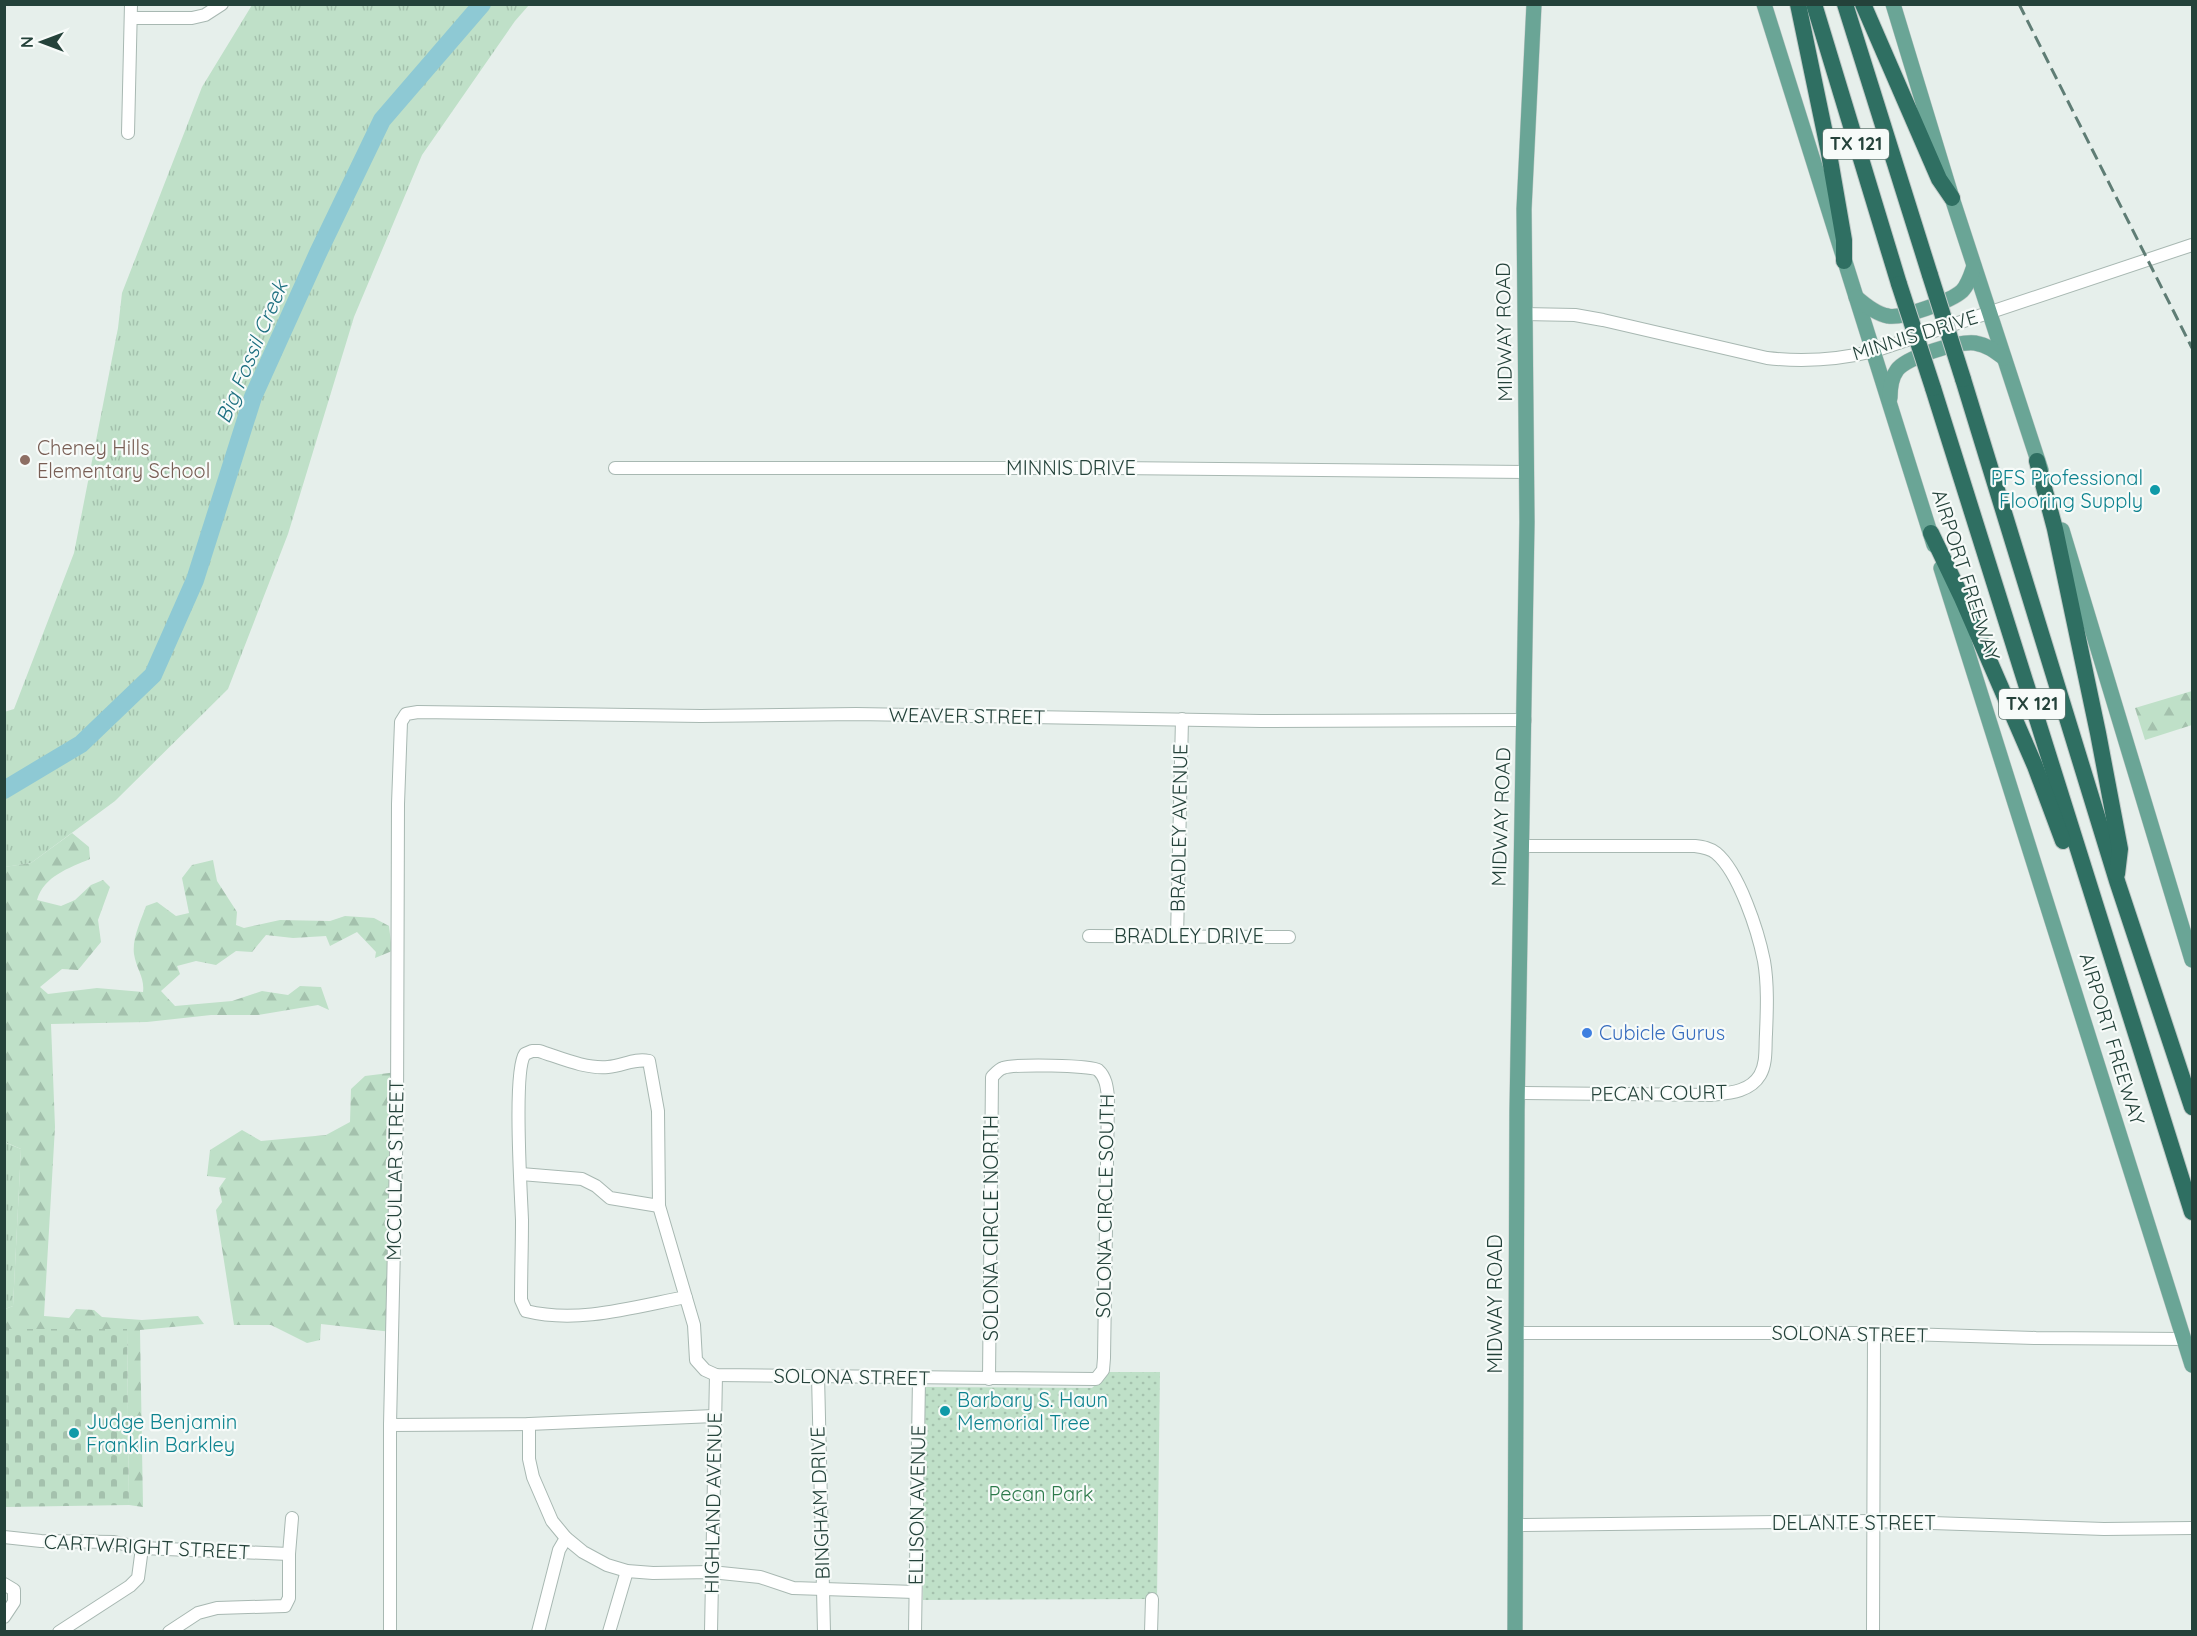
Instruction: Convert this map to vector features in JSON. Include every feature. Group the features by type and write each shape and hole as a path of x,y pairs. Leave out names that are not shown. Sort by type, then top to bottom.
{"highway":[{"path":"1798,4 1828,148 1844,240 1844,261"},
{"name":"AIRPORT FREEWAY","path":"1814,4 1899,284 2193,1212"},
{"name":"TX 121","path":"1845,4 2117,881 2193,1107"},
{"path":"1863,4 1939,179 1952,198"},
{"path":"2037,461 2055,530 2116,825 2120,849 2117,881"},
{"path":"1930,533 1962,598 2058,823 2112,996 2131,1020"}],"main road":[{"name":"MIDWAY ROAD","path":"1515,1632 1517,1093 1525,720 1527,472 1524,209 1534,4"},
{"name":"AIRPORT FREEWAY","path":"1764,4 2193,1365"},
{"path":"1893,4 1952,198 2037,461 2061,525 2193,960"},
{"path":"1856,297 1878,313 1897,316 1949,299 1962,291 1974,266"},
{"path":"1890,406 1893,377 1897,369 1912,358 1973,342 1988,346 2004,358"}],"street":[{"path":"128,133 131,4"},
{"path":"131,18 192,18 205,15 222,4"},
{"name":"MINNIS DRIVE","path":"1524,314 1575,315 1594,318 1767,358 1792,361 1848,357 1874,351 2193,245"},
{"name":"MINNIS DRIVE","path":"615,468 1122,468 1527,472"},
{"name":"WEAVER STREET","path":"410,713 701,716 856,714 1261,721 1525,720"},
{"name":"MCCULLAR STREET","path":"390,1632 390,1425 397,1101 399,792 401,722 406,714 410,713"},
{"name":"BRADLEY AVENUE","path":"1177,937 1182,719"},
{"name":"PECAN COURT","path":"1517,1093 1712,1095 1735,1093 1744,1089 1760,1074 1764,1062 1767,1006 1764,961 1749,910 1727,864 1715,852 1708,848 1695,846 1521,846"},
{"name":"BRADLEY DRIVE","path":"1089,936 1289,937"},
{"path":"686,1297 583,1316 544,1316 526,1311 521,1300 519,1111 522,1058 531,1051 539,1051 590,1066 609,1067 641,1059 649,1061 658,1111 659,1206 686,1297 694,1324 696,1360 705,1370 716,1375"},
{"name":"SOLONA CIRCLE SOUTH","path":"992,1077 1003,1068 1082,1066 1095,1068 1100,1072 1106,1084 1108,1097 1104,1358 1103,1370 1096,1379"},
{"name":"SOLONA CIRCLE NORTH","path":"989,1379 992,1077"},
{"path":"520,1174 582,1179 596,1186 610,1198 659,1206"},
{"name":"SOLONA STREET","path":"1516,1333 1874,1333 2036,1338 2184,1339"},
{"path":"1873,1632 1874,1333"},
{"name":"SOLONA STREET","path":"716,1375 1096,1379"},
{"name":"HIGHLAND AVENUE","path":"711,1632 716,1375"},
{"name":"BINGHAM DRIVE","path":"818,1375 824,1632"},
{"name":"ELLISON AVENUE","path":"915,1632 920,1378"},
{"path":"390,1425 529,1424 714,1416"},
{"path":"529,1424 529,1459 533,1477 552,1521 566,1538 607,1565 627,1571 711,1572 760,1577 793,1588 915,1592"},
{"path":"169,1632 198,1613 217,1608 285,1606 289,1598 292,1518"},
{"name":"DELANTE STREET","path":"1516,1525 1874,1521 2104,1529 2193,1528"},
{"name":"CARTWRIGHT STREET","path":"4,1537 41,1541 114,1542 142,1548 289,1554"},
{"path":"538,1632 559,1550 566,1538"},
{"path":"59,1632 130,1586 138,1578 142,1548"},
{"path":"609,1632 627,1571"},
{"path":"4,1584 14,1590 15,1597 4,1617"},
{"path":"1151,1632 1152,1599"}],"green space":[{"path":"252,5 529,5 515,21 422,155 354,317 288,534 228,689 115,801 31,863 5,867 4,712 14,709 74,553 118,328 122,293 202,87"},
{"path":"2192,691 2192,725 2145,740 2135,708"},
{"path":"72,833 89,847 90,859 51,879 40,892 37,900 61,906 75,900 91,885 103,880 110,887 98,920 101,942 78,970 62,969 40,987 48,994 97,988 143,992 143,982 135,959 134,942 146,906 157,902 176,916 189,913 182,878 192,865 213,860 217,881 237,912 236,925 244,928 280,920 330,921 345,916 374,918 389,926 392,951 375,958 376,952 357,932 330,946 326,936 293,938 266,935 252,952 236,951 216,965 196,961 177,966 180,974 161,991 175,1006 232,1001 262,991 288,995 300,986 321,987 329,1010 318,1005 258,1015 211,1015 147,1022 51,1024 55,1127 44,1316 69,1318 76,1309 94,1310 102,1317 142,1320 198,1316 204,1324 140,1330 143,1507 129,1505 127,1329 5,1329 5,1309 13,1306 21,1149 5,1142 4,867 31,863"},
{"path":"397,1072 392,1332 321,1324 320,1340 307,1343 271,1325 234,1325 216,1210 222,1202 219,1188 226,1178 207,1176 210,1150 242,1130 261,1141 326,1135 350,1122 351,1089 365,1076"},
{"path":"4,1142 21,1149 13,1306 5,1309"},
{"path":"4,1329 127,1329 129,1505 5,1507"},
{"name":"Pecan Park","path":"1109,1372 1160,1372 1157,1599 923,1600 925,1387 1092,1388"}],"waterway":[{"name":"Big Fossil Creek","path":"4,790 81,744 153,675 195,580 253,397 318,253 382,120 482,4"}],"railway":[{"path":"2019,4 2192,348"}],"place":[{"name":"Cheney Hills Elementary School","path":"25,460"},
{"name":"PFS Professional Flooring Supply","path":"2155,490"},
{"name":"Cubicle Gurus","path":"1587,1033"},
{"name":"Barbary S. Haun Memorial Tree","path":"945,1411"},
{"name":"Judge Benjamin Franklin Barkley","path":"74,1433"}]}
